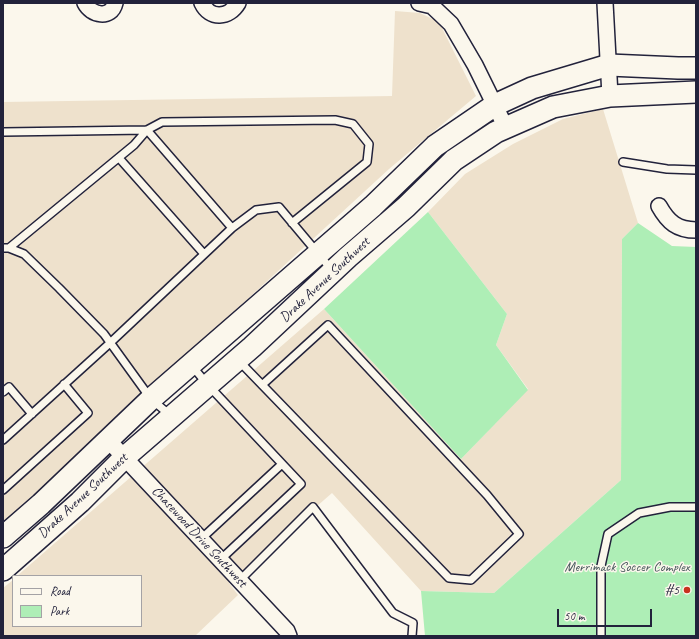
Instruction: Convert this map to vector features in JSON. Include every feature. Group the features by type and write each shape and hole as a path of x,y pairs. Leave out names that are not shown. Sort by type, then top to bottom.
{"street":[{"path":"85,3 91,12 101,15 111,10 115,3"},
{"path":"202,3 206,10 218,16 230,12 238,3"},
{"path":"419,3 432,6 451,24 475,65 506,128"},
{"path":"605,3 610,96"},
{"name":"Drake Avenue Southwest","path":"3,537 41,504 151,399 373,206 435,146 495,105 532,88 609,65 696,68"},
{"name":"Drake Avenue Southwest","path":"3,570 80,502 125,457 238,360 333,271 406,207 454,160 496,132 553,107 610,96 696,92"},
{"path":"659,206 664,215 676,226 684,230 696,230"},
{"name":"Chasewood Drive Southwest","path":"108,440 240,580 287,631 289,636"}],"lane":[{"path":"6,248 119,158 134,145 147,130 162,122 335,120 353,124 369,144 367,162 292,223"},
{"path":"3,132 147,130 232,228"},
{"path":"119,158 204,254"},
{"path":"623,162 667,169 696,170"},
{"path":"3,440 110,343 232,228 256,210 279,207 333,271"},
{"path":"6,248 24,254 59,288 104,334 151,399 172,416"},
{"path":"238,360 449,578 471,580 519,534 487,495 328,325 262,384"},
{"path":"190,364 301,484 220,560"},
{"path":"3,490 88,413 64,384"},
{"path":"3,392 9,387 32,414"},
{"path":"201,539 282,464"},
{"path":"240,580 313,507 393,613 413,623 412,636"},
{"path":"601,636 602,566 608,534 639,513 670,507 696,507"}],"shaded area":[{"path":"395,11 420,13 439,22 476,96 389,169 3,524 3,102 392,96"},
{"path":"603,109 638,223 622,239 621,480 494,593 421,591 332,493 229,583 238,595 195,636 3,636 3,588 12,581 12,627 142,627 142,575 18,575 324,309 461,459 528,389 496,345 507,314 428,212 465,174 513,144 563,119"}],"green space":[{"path":"428,212 507,314 496,345 528,390 461,459 324,309"},
{"name":"Merrimack Soccer Complex","path":"638,223 672,246 696,247 696,636 425,636 421,591 494,593 621,480 622,239"}],"place":[{"name":"#5","path":"687,590"}]}
